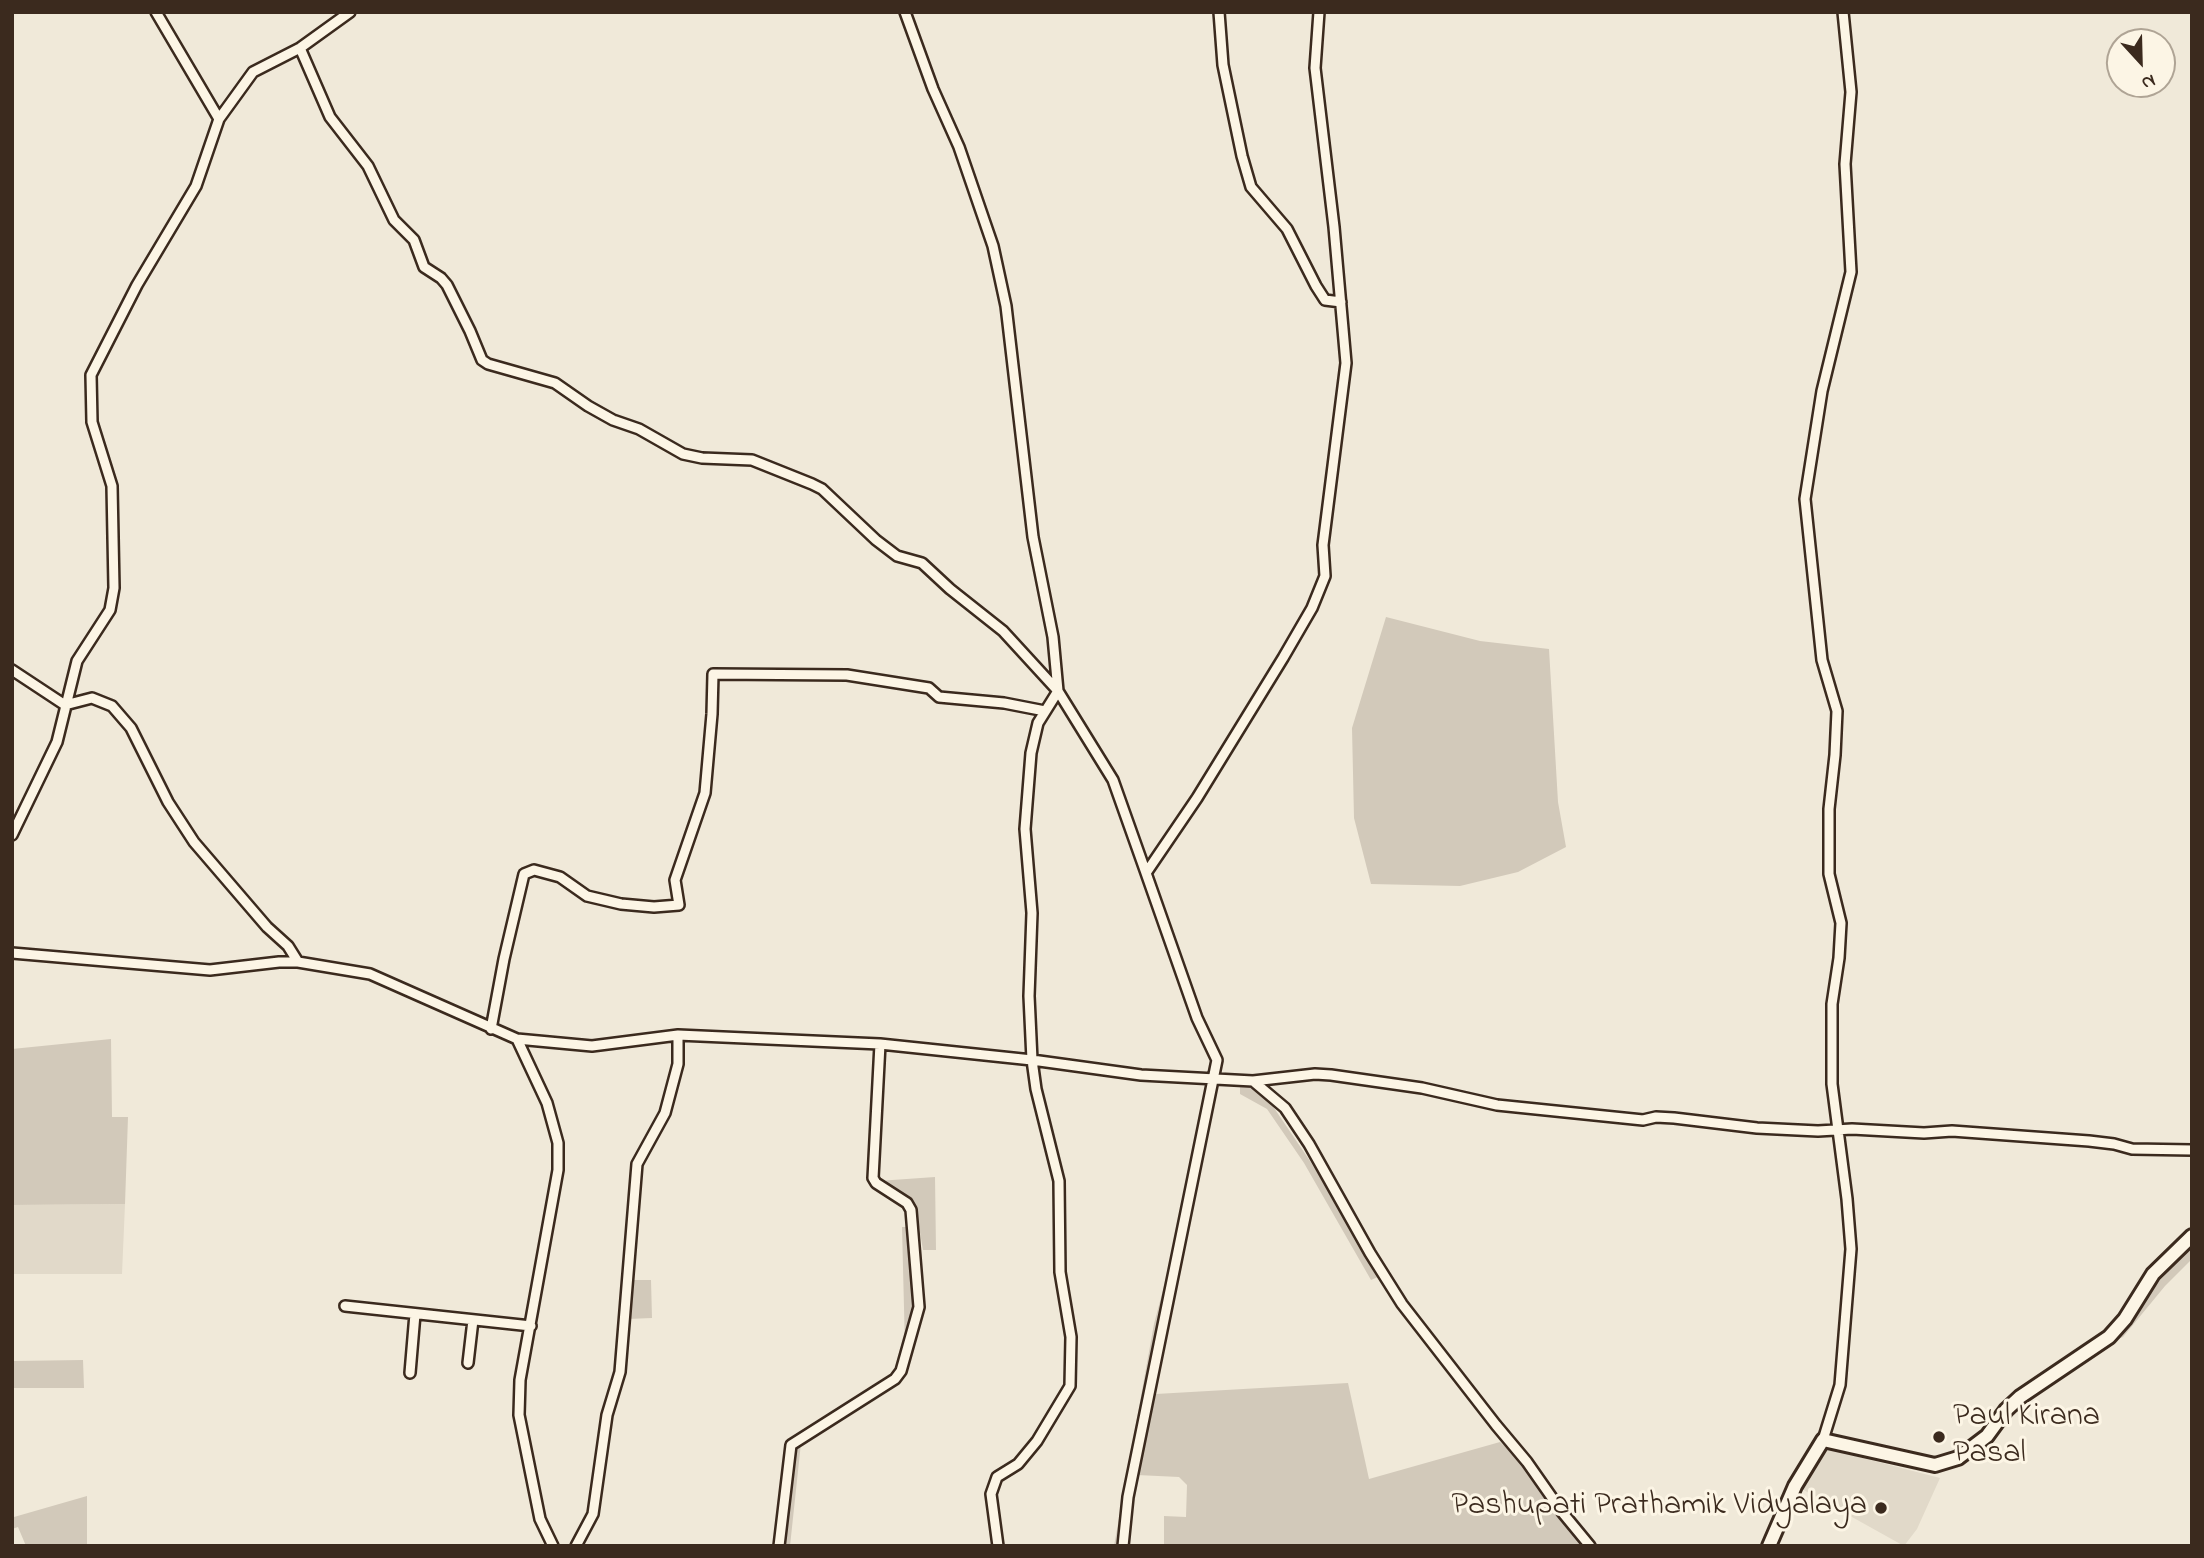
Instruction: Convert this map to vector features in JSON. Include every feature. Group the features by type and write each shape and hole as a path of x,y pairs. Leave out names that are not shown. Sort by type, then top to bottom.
{"street":[{"path":"156,12 219,119"},
{"path":"12,835 57,742 77,661 110,610 114,588 112,486 92,422 91,374 137,285 196,186 219,119 253,72 300,48 350,12"},
{"path":"905,12 933,89 959,147 993,246 1006,306 1033,537 1053,637 1059,691 1038,723 1031,753 1025,829 1032,913 1029,996 1032,1060 1036,1089 1059,1181 1060,1272 1071,1337 1070,1386 1037,1441 1018,1464 997,1477 991,1494 998,1546"},
{"path":"1219,12 1223,65 1251,187 1287,229 1325,300 1341,302"},
{"path":"1146,873 1197,798 1283,658 1312,608 1325,576 1323,545 1346,363 1315,68 1319,12"},
{"path":"1769,1546 1785,1505 1823,1440 1840,1385 1851,1249 1832,1084 1832,1004 1839,958 1840,923 1829,874 1829,810 1836,755 1837,711 1822,660 1805,499 1822,391 1851,272 1845,164 1851,92 1843,12"},
{"path":"300,48 330,117 368,166 394,220 414,240 424,267 447,285 482,360 555,383 613,420 639,429 682,454 702,458 752,460 822,489 876,540 897,556 922,563 1003,631 1059,691 1113,780 1197,1018 1217,1060 1128,1497 1123,1546"},
{"path":"12,670 65,705 92,698 112,706 131,728 169,802 194,842 267,927 288,946 298,962"},
{"path":"491,1029 524,874 534,870 560,877 587,896 621,904 654,907 679,905 675,880 705,793 713,674 847,675 929,688 939,697 1004,703 1045,711"},
{"path":"12,953 210,970 298,962 370,974 517,1039 592,1046 678,1035 880,1044 1141,1075 1211,1080 1253,1081 1315,1074 1331,1075 1422,1088 1497,1105 1643,1120 1665,1117 1757,1128 1839,1131 1952,1131 2090,1141 2132,1149 2192,1150"},
{"path":"576,1546 593,1514 607,1415 620,1372 637,1164 666,1113 678,1064 678,1035"},
{"path":"517,1039 547,1103 558,1147 558,1170 520,1380 519,1415 540,1519 553,1546"},
{"path":"779,1546 791,1445 895,1379 901,1371 919,1307 911,1210 907,1203 876,1184 873,1178 880,1044"},
{"path":"1253,1081 1285,1108 1309,1144 1402,1304 1590,1546"},
{"path":"1823,1440 1935,1465 1958,1458 1986,1436 2020,1397 2109,1337 2125,1319 2153,1274 2192,1236"},
{"path":"345,1306 531,1326"},
{"path":"410,1373 415,1314"},
{"path":"468,1363 473,1320"}],"shaded area":[{"path":"1386,617 1480,641 1549,649 1558,802 1566,847 1518,872 1460,886 1371,884 1354,818 1352,728"},
{"path":"111,1039 112,1117 128,1117 125,1204 12,1205 12,1049"},
{"path":"1250,1084 1272,1105 1310,1161 1380,1276 1371,1280 1304,1163 1267,1109 1240,1094 1240,1085"},
{"path":"935,1177 936,1250 923,1250 916,1209 911,1201 878,1181"},
{"path":"125,1204 122,1274 12,1274 12,1205"},
{"path":"902,1227 907,1227 916,1307 905,1348"},
{"path":"2192,1246 2192,1259 2165,1286 2123,1337 2116,1340 2152,1289"},
{"path":"632,1280 651,1280 652,1318 628,1319"},
{"path":"1164,1286 1117,1546 1114,1546 1154,1324"},
{"path":"83,1360 84,1388 12,1388 12,1361"},
{"path":"1348,1383 1369,1479 1500,1442 1524,1463 1585,1546 1164,1546 1164,1516 1186,1517 1187,1485 1179,1477 1137,1475 1156,1394"},
{"path":"801,1443 790,1546 783,1546 793,1451"},
{"name":"Pashupati Prathamik Vidyalaya","path":"1828,1449 1940,1478 1917,1529 1904,1546 1800,1488 1816,1459"},
{"path":"87,1496 87,1546 26,1546 18,1527 12,1529 12,1514 14,1517"}],"place":[{"name":"Paul Kirana Pasal","path":"1939,1437"},
{"name":"Pashupati Prathamik Vidyalaya","path":"1881,1508"}]}
